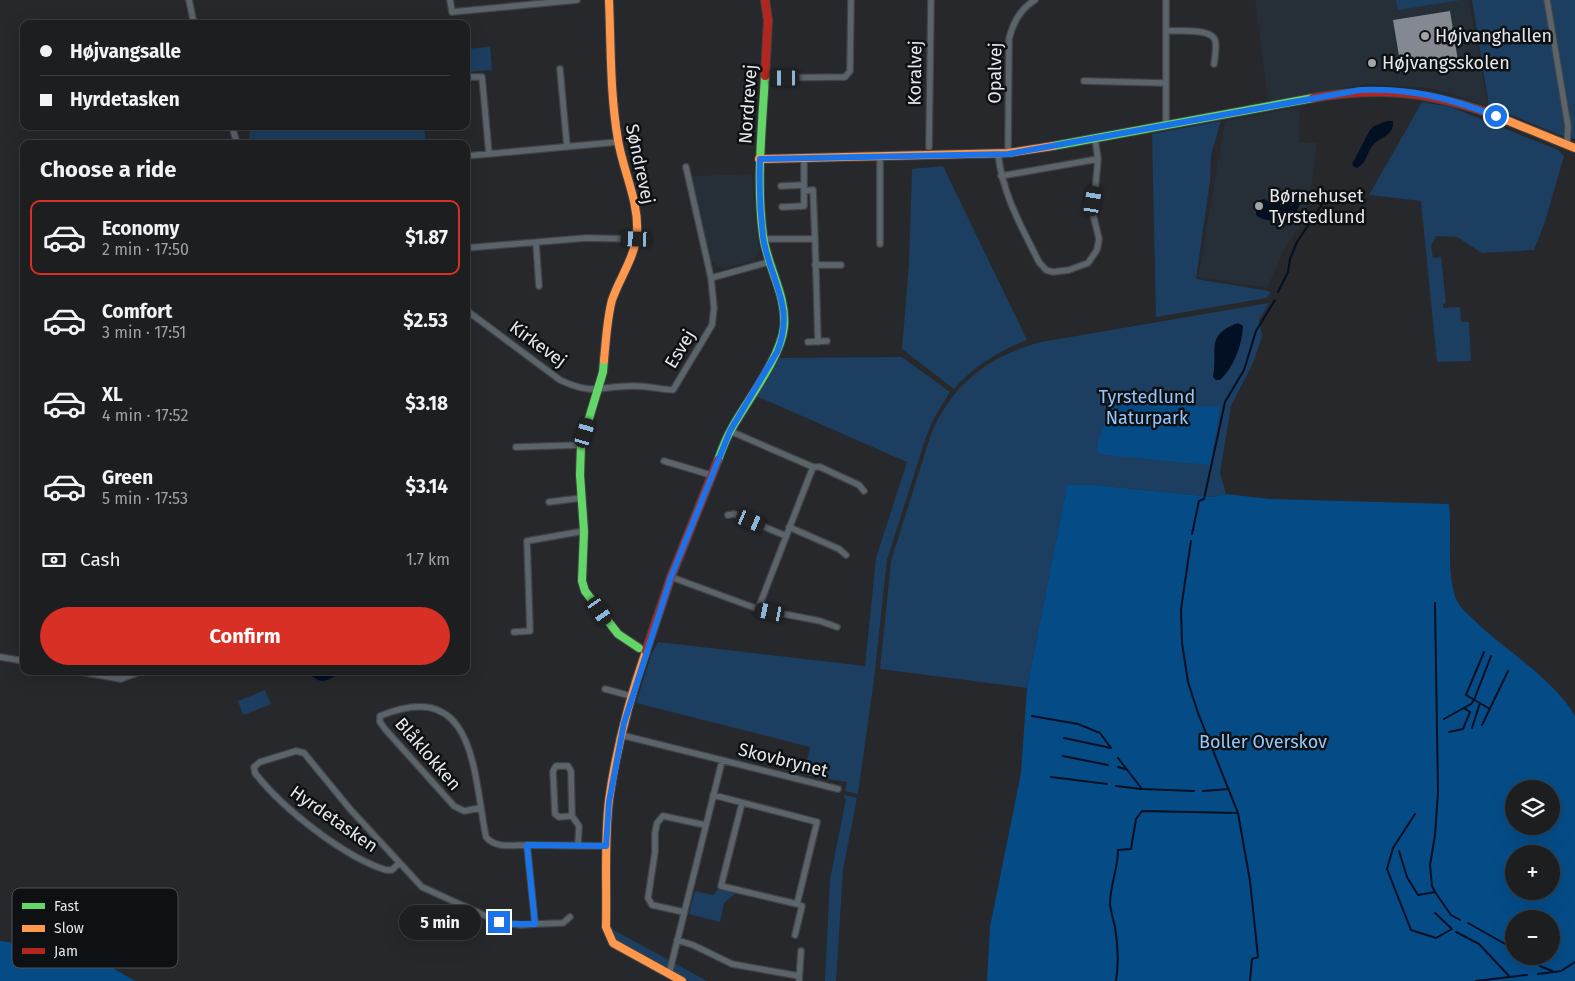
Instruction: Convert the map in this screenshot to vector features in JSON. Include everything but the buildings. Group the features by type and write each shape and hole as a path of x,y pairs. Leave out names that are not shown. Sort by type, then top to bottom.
{"street":[{"path":"189,0 193,20"},
{"path":"450,0 452,12 577,0"},
{"name":"Søndrevej","path":"609,0 610,70 618,142 635,207 636,239 634,251 608,313 603,372 581,445 581,498 584,532 582,581 585,591 618,634 639,648"},
{"name":"Nordrevej","path":"682,981 613,943 609,937 606,926 606,846 609,802 621,735 631,696 671,577 730,431 777,352 782,340 785,315 783,302 769,262 764,239 759,194 768,20 765,0"},
{"path":"766,78 845,77 850,71 851,0"},
{"name":"Koralvej","path":"929,147 931,0"},
{"path":"1166,0 1166,126"},
{"path":"1547,0 1568,126 1567,144"},
{"name":"Opalvej","path":"1008,154 1010,39 1012,26 1020,13 1033,1"},
{"path":"1166,31 1207,32 1214,37 1214,64"},
{"path":"560,69 567,147"},
{"path":"470,77 482,77 489,154"},
{"path":"1084,81 1165,83"},
{"path":"760,159 1008,154 1342,93 1398,90 1460,102 1575,148"},
{"path":"998,154 1006,195 1039,262 1046,270 1060,272 1088,263 1097,250 1099,239 1093,214 1098,160 1095,139"},
{"path":"470,156 618,142"},
{"path":"880,156 880,244"},
{"path":"782,207 804,206 804,158"},
{"path":"1001,176 1098,160"},
{"name":"Esvej","path":"597,390 619,386 637,386 673,390 712,325 714,308 711,278 686,167"},
{"path":"781,186 813,190 818,342"},
{"path":"470,248 586,238 636,239"},
{"path":"764,239 815,239"},
{"path":"536,243 539,286"},
{"path":"711,278 769,262"},
{"path":"815,265 841,265"},
{"name":"Kirkevej","path":"470,313 560,380 574,386 597,390"},
{"path":"808,342 827,342"},
{"path":"730,431 812,467 820,467 859,485 864,492"},
{"path":"516,447 581,445"},
{"path":"664,461 711,475"},
{"path":"758,609 812,467"},
{"path":"549,502 581,498"},
{"path":"728,515 734,514 786,536"},
{"path":"789,527 839,549 846,555"},
{"path":"514,632 530,630 527,541 584,532"},
{"path":"671,577 758,609 820,621 838,628"},
{"path":"0,657 20,660"},
{"path":"98,675 121,679 132,675"},
{"path":"605,689 631,696"},
{"name":"Blåklokken","path":"480,808 464,810 454,806 385,729 380,722 380,716 406,706 422,705 435,707 449,716 458,726 470,749 486,837 491,843 527,845"},
{"name":"Skovbrynet","path":"621,735 838,789"},
{"name":"Hyrdetasken","path":"399,863 392,870 386,870 353,855 336,844 283,805 255,773 254,767 260,762 296,751 304,753 422,887 491,918 510,924 563,923 570,917"},
{"name":"Skovbrynet","path":"669,974 722,761"},
{"path":"572,816 558,817 555,814 553,771 556,766 568,766 571,770 572,816 579,826 578,845"},
{"path":"713,795 817,822 797,904"},
{"path":"742,803 721,886 802,906 795,935"},
{"path":"684,912 652,905 649,902 655,852 654,833 657,823 663,816 705,825"},
{"path":"535,924 527,845 606,846"},
{"path":"677,940 693,945 732,964 799,978 801,951"}],"shaded area":[{"name":"Højvangsskolen","path":"1255,0 1469,0 1488,107 1453,94 1429,88 1368,84 1268,101"},
{"name":"Børnehuset Tyrstedlund","path":"1300,107 1299,142 1317,143 1311,191 1303,221 1284,250 1267,288 1198,277 1225,121"},
{"path":"1387,121 1393,121 1393,126 1389,133 1373,145 1361,166 1357,168 1353,166 1352,164 1370,130 1374,126"},
{"path":"752,174 759,251 754,260 723,269 709,260 691,176"},
{"path":"1289,195 1295,195 1300,198 1296,211 1291,216 1284,219 1268,220 1256,215 1256,206 1260,200 1264,199 1270,203"},
{"path":"1238,323 1243,326 1241,341 1236,355 1225,375 1220,380 1216,380 1213,377 1217,338 1228,328"},
{"path":"311,675 336,675 324,681"}],"green space":[{"path":"1396,0 1461,0 1398,10"},
{"path":"1472,0 1575,0 1575,139 1560,135 1489,106"},
{"path":"490,47 492,70 470,72 470,49"},
{"path":"1422,102 1451,107 1558,150 1564,156 1545,222 1534,250 1482,253 1457,237 1436,236 1431,246 1433,258 1441,257 1446,303 1443,304 1443,308 1460,307 1461,322 1469,322 1471,361 1437,362 1421,201 1369,195"},
{"path":"1221,121 1211,155 1210,181 1196,279 1269,291 1270,294 1266,298 1156,317 1152,134"},
{"path":"249,130 424,130 426,140 250,140"},
{"path":"943,166 1027,340 987,360 954,389 902,349 909,264 912,169"},
{"name":"Tyrstedlund Naturpark","path":"1269,303 1259,320 1262,336 1253,363 1231,406 1220,473 1226,494 1213,497 1095,485 1067,485 1027,688 880,669 891,561 932,431 951,398 963,385 990,363 1022,348 1041,342"},
{"path":"902,357 950,392 934,418 925,440 887,560 874,679 858,794 845,791 847,782 804,775 810,747 636,703 651,655 658,642 865,666 876,558 907,462 756,396 779,358"},
{"path":"1116,402 1220,407 1210,465 1106,455 1097,452 1098,442 1112,404"},
{"name":"Boller Overskov","path":"1067,485 1095,485 1213,497 1226,494 1270,499 1449,504 1451,578 1457,602 1488,633 1542,677 1575,716 1575,981 987,981 990,927 1021,773 1027,688"},
{"path":"265,690 271,704 243,715 238,701"},
{"path":"845,795 857,798 843,870 836,981 825,981 830,879 846,799 844,798"},
{"path":"718,889 736,893 724,903 720,922 689,914 695,891 713,895"},
{"path":"610,928 707,981 689,981 631,951 618,942"},
{"path":"0,941 12,943 12,968 112,968 135,981 0,981"}],"waterway":[{"path":"1278,292 1288,272 1290,259 1297,242 1327,197"},
{"path":"1192,534 1199,501 1204,499 1225,402 1244,370 1256,331 1275,300"},
{"path":"1191,541 1181,609 1182,643 1188,682 1198,713 1238,813 1250,881 1258,957 1252,959 1250,981"},
{"path":"1435,603 1438,792 1435,835 1430,865 1432,886 1435,892 1451,915 1460,920"},
{"path":"1484,652 1466,695 1490,709"},
{"path":"1444,719 1471,704 1474,700 1491,656"},
{"path":"1482,725 1508,671"},
{"path":"1472,728 1480,703"},
{"path":"1449,732 1463,729 1470,712 1464,708"},
{"path":"1032,716 1078,724 1100,733 1111,748"},
{"path":"1064,738 1111,748"},
{"path":"1063,756 1108,765"},
{"path":"1118,758 1142,789 1194,791"},
{"path":"1118,767 1125,769"},
{"path":"1051,777 1107,784"},
{"path":"1116,786 1141,789"},
{"path":"1203,791 1229,789"},
{"path":"1116,981 1118,967 1117,947 1110,897 1118,850 1131,849 1136,819 1142,811 1238,813"},
{"path":"1415,814 1393,848 1387,869 1411,930 1436,938 1452,929 1435,913"},
{"path":"1399,851 1407,877 1418,895 1435,892"},
{"path":"1468,923 1505,944"},
{"path":"1456,932 1479,944 1510,977"},
{"path":"1538,974 1561,971 1575,962"},
{"path":"1540,966 1552,971"},
{"path":"1476,981 1527,975"}],"traffic: fast":[{"path":"718,460 730,432 777,352 784,327 783,304 765,247 761,215 760,156 765,76"},
{"path":"1053,146 1313,98"},
{"path":"604,360 603,372 581,445 580,475 584,531 582,581 585,591 618,634 639,648"}],"traffic: slow":[{"path":"604,360 612,300 630,259 637,233 636,209 620,152 615,123 609,0"},
{"path":"1489,113 1575,148"},
{"path":"759,159 1008,153 1053,146"},
{"path":"646,651 624,725 609,800 606,848 606,927 613,943 682,981"}],"traffic: jam":[{"path":"765,0 768,20 765,76"},
{"path":"1313,98 1359,92 1402,93 1444,100 1489,113"},
{"path":"646,651 671,577 718,460"}],"place":[{"name":"Højvanghallen","path":"1425,36"},
{"name":"Højvangsskolen","path":"1372,63"},
{"name":"Børnehuset Tyrstedlund","path":"1259,206"}],"route":[{"path":"499,922 535,924 527,845 606,846 609,802 624,723 632,692 671,577 730,431 777,352 782,340 785,315 783,302 769,262 764,237 759,194 760,159 1008,154 1360,90 1398,90 1436,96 1460,102 1496,116"}]}
